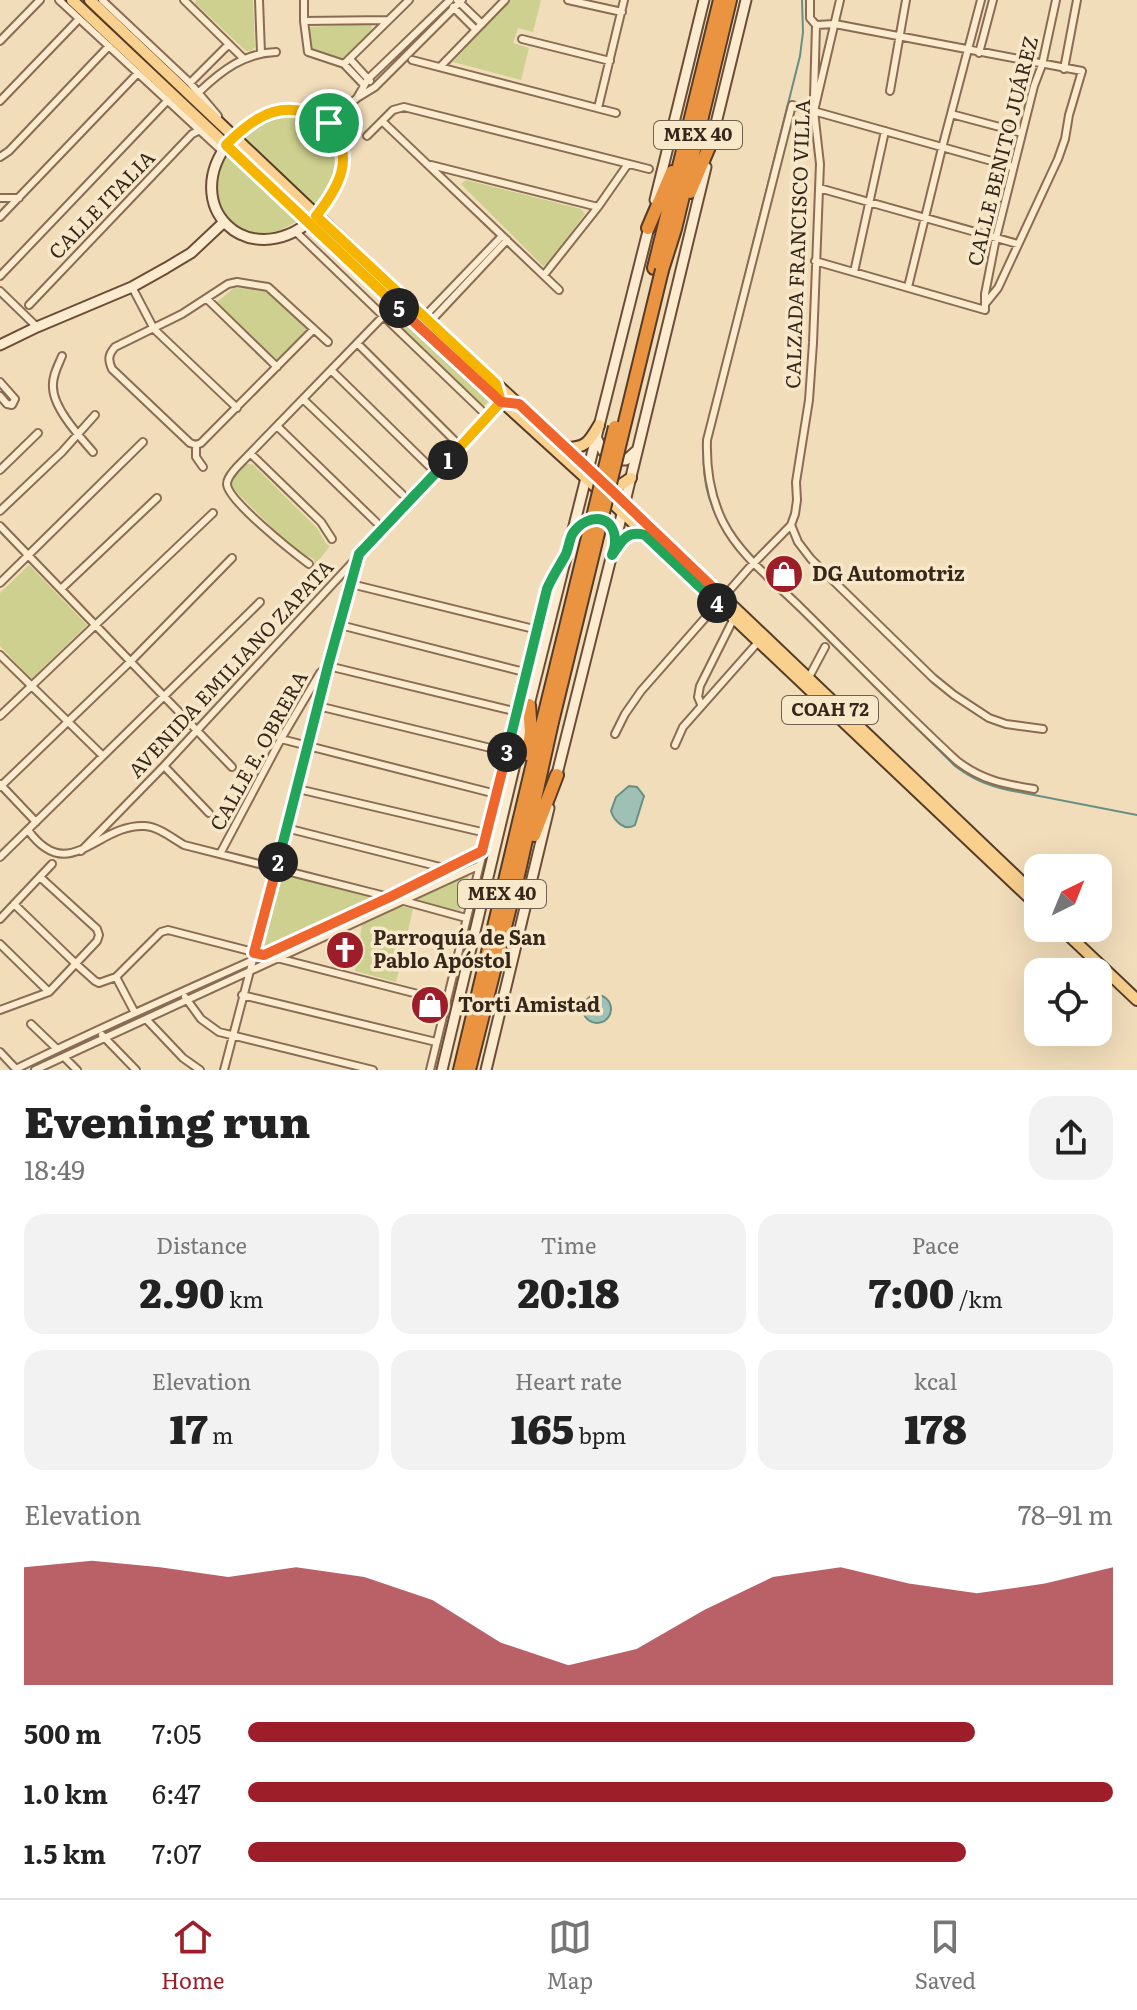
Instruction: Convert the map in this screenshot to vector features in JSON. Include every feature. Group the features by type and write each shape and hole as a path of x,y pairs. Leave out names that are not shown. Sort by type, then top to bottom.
{"highway":[{"name":"MEX 40","path":"460,1070 658,269 720,0"},
{"name":"MEX 40","path":"658,269 675,229 730,0"},
{"path":"648,228 689,128"},
{"path":"675,229 711,142"},
{"path":"520,821 531,732 523,709"},
{"name":"MEX 40","path":"469,1070 519,871 548,719"},
{"path":"519,871 557,775"}],"main road":[{"path":"64,0 228,141 427,320 566,448 587,473"},
{"path":"90,0 228,141"},
{"path":"442,1070 507,802 523,709 567,554 704,0"},
{"path":"486,1070 746,0"},
{"path":"228,141 211,187 217,212 224,222 240,235 251,239 273,239 296,232 312,219"},
{"path":"312,219 395,304 501,402 587,473"},
{"path":"0,345 132,287 191,253 224,222"},
{"path":"496,384 501,402"},
{"path":"501,402 519,404"},
{"path":"566,448 586,444 599,425"},
{"path":"596,437 612,460 626,460 638,449"},
{"name":"COAH 72","path":"587,473 610,489 645,535 721,601"},
{"name":"COAH 72","path":"587,473 1024,892"},
{"path":"610,489 631,478"},
{"path":"572,534 587,520 599,518 608,522 616,541"},
{"path":"612,555 630,534 645,535"},
{"name":"COAH 72","path":"806,682 1024,884"},
{"path":"482,851 507,802"},
{"path":"1076,942 1137,1000"},
{"path":"1086,942 1137,991"}],"street":[{"path":"0,41 40,0"},
{"path":"64,0 79,19 112,43 138,73 200,130 228,141"},
{"path":"102,0 199,92 228,141"},
{"path":"184,0 244,59"},
{"path":"259,0 261,53"},
{"path":"304,0 308,52 347,62 369,86"},
{"path":"347,62 409,0"},
{"path":"440,67 505,0"},
{"path":"568,0 622,12"},
{"path":"613,10 615,0"},
{"path":"598,108 624,0"},
{"path":"810,0 810,18 816,25 814,111"},
{"name":"CALZADA FRANCISCO VILLA","path":"791,525 809,400 819,188 814,111 840,0"},
{"path":"890,91 906,0"},
{"path":"908,287 981,0"},
{"path":"979,53 993,0"},
{"name":"CALLE BENITO JUÁREZ","path":"985,307 996,238 1056,0"},
{"path":"1064,69 1076,0"},
{"path":"329,123 369,86 449,1 458,3 479,27"},
{"path":"369,86 458,3"},
{"path":"0,101 79,19"},
{"path":"304,21 388,20"},
{"path":"815,261 985,307 998,288 1058,159 1082,71 835,24 816,25"},
{"path":"522,39 610,61"},
{"path":"0,157 112,43"},
{"path":"190,83 229,44"},
{"path":"199,92 218,74 244,59 276,52"},
{"path":"412,60 616,113"},
{"path":"0,217 138,73"},
{"path":"0,276 168,100"},
{"path":"1013,167 792,105 707,440 706,464 715,504 725,525 752,564 957,761 985,779 1034,789"},
{"path":"367,136 393,110 404,107 649,169"},
{"path":"228,141 258,118 279,109 305,111 329,123 340,141 343,166 335,190 312,219"},
{"path":"951,114 1022,133"},
{"path":"382,121 559,290"},
{"name":"CALLE ITALIA","path":"29,305 192,134 200,130"},
{"path":"854,272 885,131"},
{"path":"427,164 598,207"},
{"path":"544,275 628,164"},
{"path":"819,188 1018,244"},
{"path":"0,198 19,198"},
{"path":"296,232 481,410"},
{"path":"427,320 505,238"},
{"path":"815,283 831,265"},
{"path":"314,329 196,445 190,443 112,369 108,361 115,347 154,329 228,284 237,282 268,287 314,329 328,342"},
{"path":"132,287 154,329 237,408"},
{"path":"0,291 37,327"},
{"path":"207,299 277,367"},
{"path":"309,564 268,531 231,495 227,486 229,476 395,304"},
{"path":"358,344 454,440"},
{"path":"62,356 54,375 54,397 78,435 93,452"},
{"path":"331,370 429,466"},
{"path":"0,382 15,399 12,405 7,404 0,396"},
{"path":"303,399 402,494"},
{"name":"AVENIDA EMILIANO ZAPATA","path":"81,851 198,730 501,402"},
{"path":"0,511 95,415"},
{"path":"277,426 376,522"},
{"path":"0,470 38,433"},
{"path":"0,583 143,442"},
{"path":"196,445 196,457 203,467"},
{"path":"251,454 321,522 332,539"},
{"path":"61,589 157,498"},
{"path":"0,716 213,513"},
{"path":"615,734 641,691 752,564 791,525 798,542 811,559 933,678 989,718 1006,724 1043,729"},
{"path":"0,526 232,767"},
{"path":"224,1070 359,554"},
{"path":"430,1070 496,794 523,709 547,589 567,554"},
{"path":"36,822 1,785 131,661 232,558"},
{"path":"351,584 538,630"},
{"path":"0,857 260,602"},
{"path":"701,704 699,689 735,615"},
{"path":"340,625 528,673"},
{"path":"675,745 683,727 701,704 761,639"},
{"path":"806,682 825,647"},
{"path":"0,655 103,756"},
{"path":"328,666 523,709"},
{"name":"CALLE E. OBRERA","path":"220,854 281,739 320,673 328,666"},
{"path":"318,706 507,752"},
{"path":"281,739 496,794"},
{"path":"164,766 209,813"},
{"path":"298,789 486,833"},
{"path":"28,830 42,846 65,854 81,851 118,831 145,826 155,828 184,845 466,918"},
{"path":"286,828 448,869"},
{"path":"35,1070 187,1000 250,966 264,955 482,851"},
{"path":"0,919 52,864"},
{"path":"0,1052 17,1070 135,1013 275,958 478,866"},
{"path":"0,1000 4,1009 49,992 97,941 99,935 97,929 40,877"},
{"path":"14,904 99,983 116,977 161,932 173,930 445,1001"},
{"path":"0,944 49,992"},
{"path":"116,977 135,1013"},
{"path":"182,993 206,1024 219,1032 373,1070"},
{"path":"242,995 436,1042"},
{"path":"146,1019 183,1058 200,1070"},
{"path":"31,1024 57,1049"},
{"path":"98,1030 136,1070"},
{"path":"64,1057 77,1070"}],"green space":[{"path":"196,0 253,0 255,47 246,51 195,3"},
{"path":"510,0 541,0 533,32 518,28 513,43 529,48 521,80 453,62"},
{"path":"372,24 371,32 340,61 310,49 309,27"},
{"path":"289,116 314,124 329,141 335,160 331,181 303,217 283,229 263,234 244,231 228,217 221,205 217,188 219,173 244,136 271,119"},
{"path":"466,180 581,209 585,214 543,266 461,184"},
{"path":"234,288 267,290 309,329 278,362 217,302"},
{"path":"395,312 490,400 483,407 389,318"},
{"path":"247,464 252,464 317,528 330,546 315,565 314,559 296,551 231,487 237,474"},
{"path":"29,565 87,625 31,679 0,646 0,593"},
{"path":"280,873 369,896 371,898 261,948"},
{"path":"469,874 460,911 415,899"},
{"path":"401,906 413,909 396,982 355,971 362,925"}],"water":[{"path":"629,786 637,787 644,796 635,825 627,827 617,822 611,811 616,797"},
{"path":"597,995 607,999 611,1009 607,1019 597,1023 587,1019 583,1009 587,999"}],"waterway":[{"path":"707,427 800,56 802,0"},
{"path":"704,449 706,488 721,524"},
{"path":"791,603 955,766 968,775 1008,790 1137,815"}],"place":[{"name":"DG Automotriz","path":"784,574"},
{"name":"Parroquía de San Pablo Apóstol","path":"345,950"},
{"name":"Torti Amistad","path":"430,1005"}],"route":[{"path":"329,123 305,111 279,109 258,118 226,145 501,402 519,404 724,598 718,604 645,535 630,534 612,555 616,541 608,522 591,518 583,523 572,534 567,554 547,589 482,851 264,955 254,953 359,554 501,402 496,384 316,216 335,190 343,166 343,150 329,123"}]}
